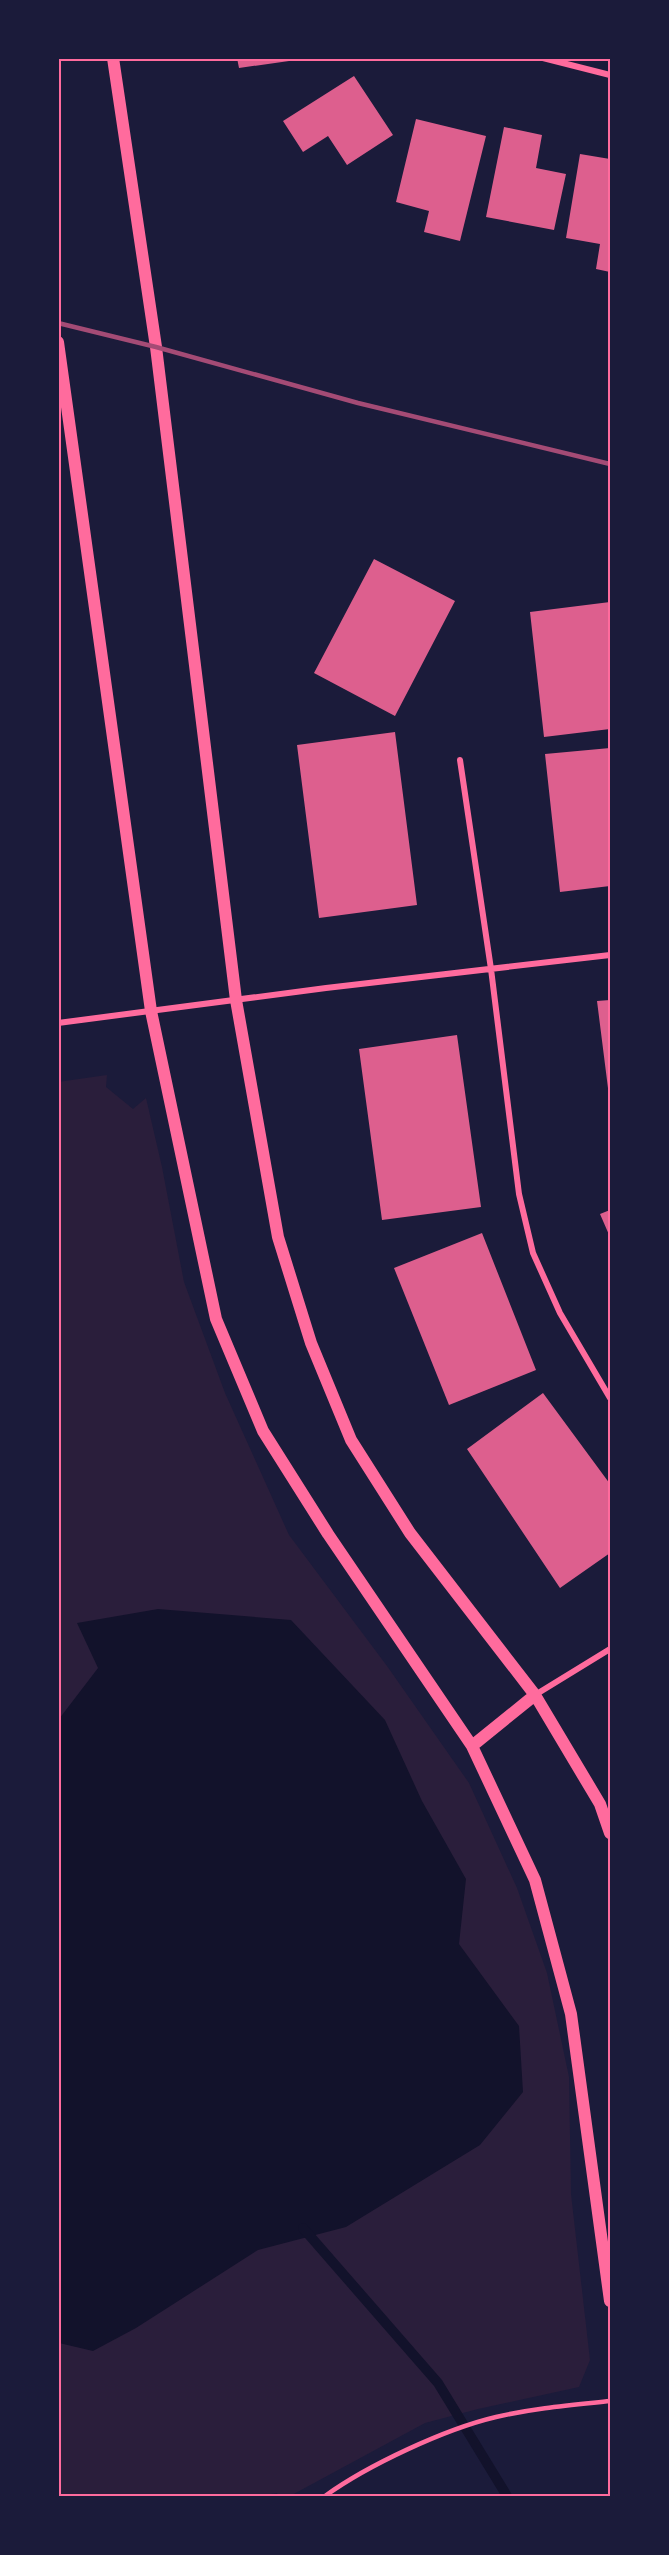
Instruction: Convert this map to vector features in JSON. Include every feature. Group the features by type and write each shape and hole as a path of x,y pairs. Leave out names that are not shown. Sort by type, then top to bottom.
{"main road":[{"path":"113,58 156,347 236,1000 278,1237 311,1343 351,1440 410,1533 535,1695 600,1804 610,1833"},
{"path":"58,342 151,1011 216,1319 263,1431 328,1534 472,1746 535,1880 571,2014 610,2301"},
{"path":"472,1746 535,1695"}],"street":[{"path":"543,58 610,75"},
{"path":"460,760 491,969 519,1194 533,1253 560,1313 610,1398"},
{"path":"58,1023 610,955"},
{"path":"535,1695 610,1649"}],"lane":[{"path":"326,2496 389,2458 475,2424 529,2410 610,2401"}],"shaded area":[{"path":"107,1075 106,1087 133,1109 146,1098 184,1282 225,1393 289,1535 387,1666 469,1783 517,1888 547,1973 569,2077 571,2194 590,2360 579,2387 425,2423 290,2496 279,2496 277,2493 258,2496 59,2496 58,1082"},
{"path":"158,1609 291,1620 385,1720 422,1801 466,1879 459,1944 519,2026 523,2092 480,2145 346,2227 258,2250 136,2328 93,2351 59,2343 59,1719 98,1668 77,1623"}],"building":[{"path":"237,58 296,58 296,60 239,68"},
{"path":"354,76 393,135 347,165 328,136 303,152 283,121"},
{"path":"416,119 486,136 460,241 424,232 429,211 396,202"},
{"path":"504,127 542,135 536,168 566,174 554,230 486,217"},
{"path":"580,154 610,159 610,272 596,269 600,244 566,238"},
{"path":"374,559 455,601 395,716 314,673"},
{"path":"610,602 610,729 544,737 530,612"},
{"path":"395,732 417,905 319,918 297,745"},
{"path":"610,748 610,886 560,892 545,754"},
{"path":"610,1000 610,1096 609,1096 597,1001"},
{"path":"457,1035 481,1207 382,1220 359,1049"},
{"path":"610,1210 610,1237 600,1214"},
{"path":"482,1233 536,1370 449,1405 394,1268"},
{"path":"543,1393 610,1484 610,1553 560,1588 467,1449"}],"waterway":[{"path":"303,2228 438,2383 507,2496"}],"railway":[{"path":"58,323 156,347 358,403 610,464"}]}
